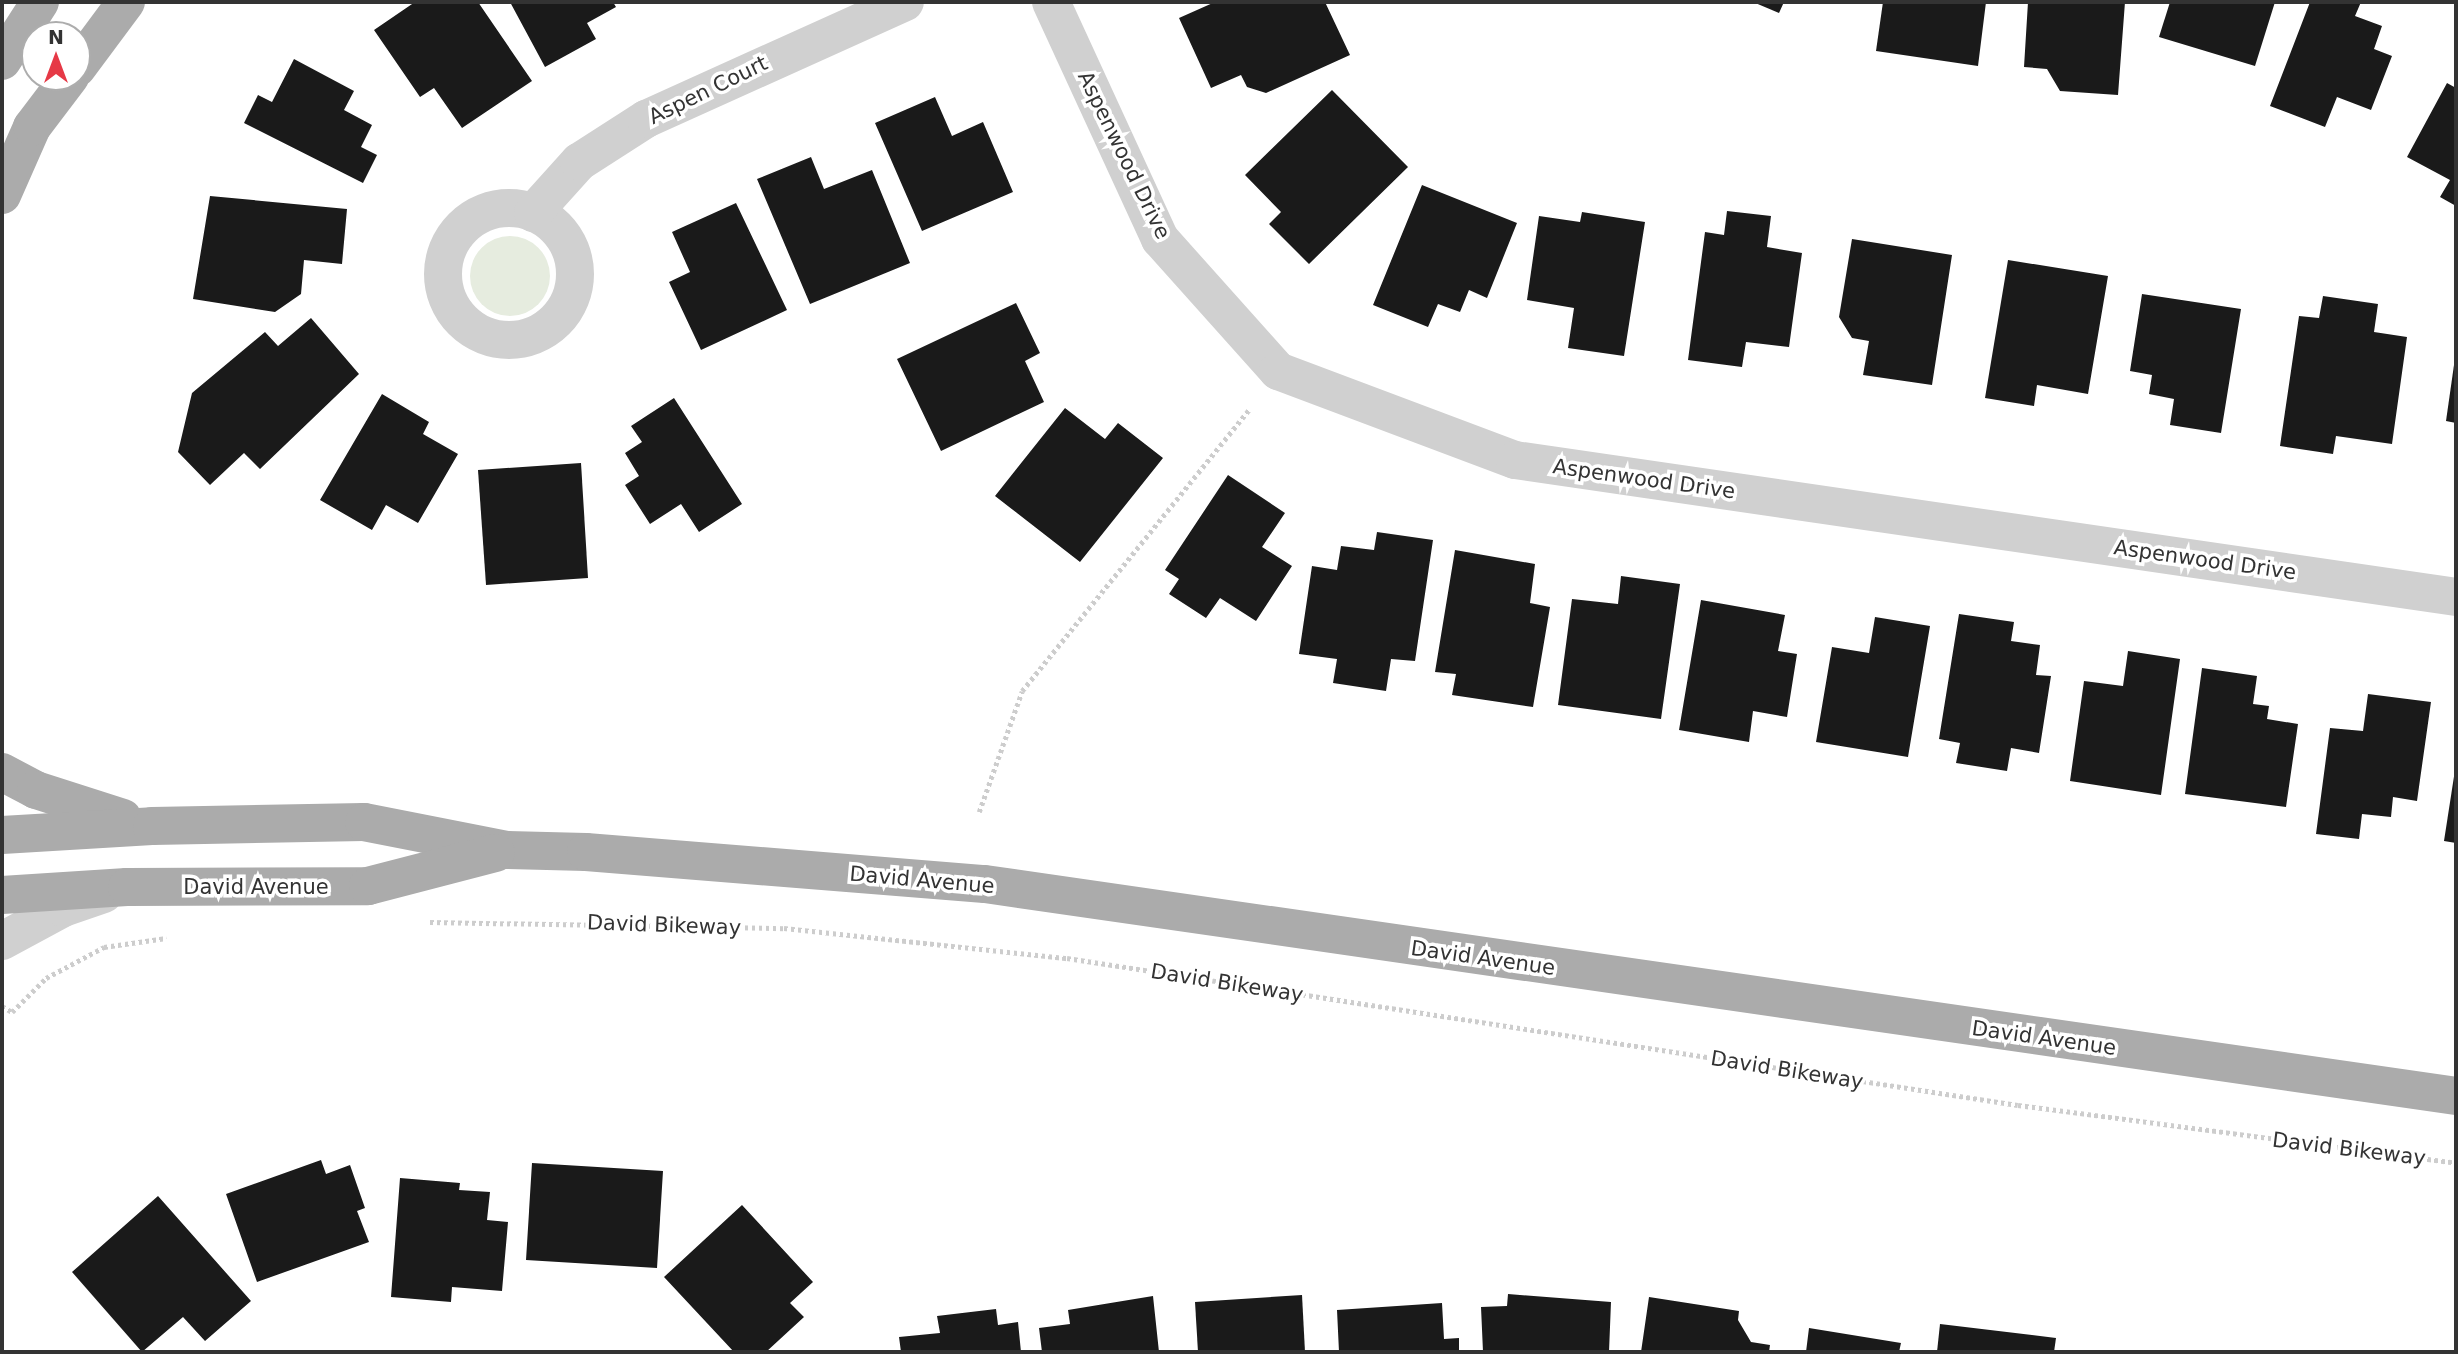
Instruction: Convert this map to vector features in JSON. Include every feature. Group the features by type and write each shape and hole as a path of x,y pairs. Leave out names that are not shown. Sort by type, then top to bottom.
{"main road":[{"path":"2,61 40,2"},
{"path":"91,49 126,2"},
{"path":"2,195 32,127 59,91"},
{"path":"2,772 55,797 152,826"},
{"name":"David Avenue","path":"2,835 152,826 364,822 507,850 586,852 985,884 2456,1096"},
{"name":"David Avenue","path":"2,895 127,887 368,886 507,850"}],"street":[{"name":"Aspen Court","path":"533,213 579,162 646,118 905,2"},
{"name":"Aspenwood Drive","path":"1051,2 1160,239 1278,371 1515,460 2456,597"},
{"path":"2,941 63,908 127,887"}],"path":[{"path":"979,812 1022,691 1250,407"},
{"name":"David Bikeway","path":"422,922 784,928 1067,958 2018,1105 2456,1163"},
{"path":"2,1006 12,1012 46,978 104,947 180,936"}],"shaded area":[{"path":"510,236 525,239 538,248 547,261 550,276 547,291 538,304 525,313 510,316 495,313 482,304 473,291 470,276 473,261 482,248 495,239"}],"building":[{"path":"415,2 478,2 532,81 462,128 434,88 420,97 374,30"},
{"path":"510,2 613,2 616,7 587,23 596,39 545,67"},
{"path":"1215,2 1325,2 1350,55 1266,93 1247,87 1241,75 1211,88 1179,18"},
{"path":"1753,2 1784,2 1779,13"},
{"path":"1883,2 1986,2 1978,66 1876,51"},
{"path":"2028,2 2125,2 2118,95 2060,91 2047,69 2024,67"},
{"path":"2170,2 2275,2 2255,66 2159,37"},
{"path":"2310,2 2361,2 2355,16 2382,26 2374,49 2392,56 2371,110 2337,97 2325,127 2270,106"},
{"path":"294,59 354,91 344,110 372,125 361,147 377,155 363,183 244,123 258,95 272,102"},
{"path":"2447,83 2456,88 2456,206 2440,197 2450,180 2407,157"},
{"path":"1332,90 1408,167 1309,264 1269,224 1281,212 1245,175"},
{"path":"935,97 952,136 983,122 1013,192 922,231 875,123"},
{"path":"811,157 824,189 872,170 910,263 810,304 757,179"},
{"path":"1422,185 1517,223 1487,298 1469,290 1460,312 1438,304 1428,327 1373,305"},
{"path":"210,196 347,209 342,264 304,260 301,294 275,312 193,299"},
{"path":"736,203 787,310 701,350 669,282 690,272 672,232"},
{"path":"1727,211 1771,216 1767,247 1802,253 1789,347 1746,342 1742,367 1688,360 1705,232 1724,235"},
{"path":"1582,212 1645,222 1624,356 1568,348 1574,308 1527,300 1539,216 1580,222"},
{"path":"1852,239 1952,255 1932,385 1863,375 1869,341 1852,338 1839,317"},
{"path":"2008,260 2108,276 2088,394 2037,385 2034,406 1985,398"},
{"path":"2142,294 2241,309 2221,433 2170,425 2174,399 2149,394 2152,375 2130,371"},
{"path":"2323,296 2378,304 2374,332 2407,337 2392,444 2336,436 2333,454 2280,446 2299,316 2319,318"},
{"path":"1016,303 1040,353 1025,361 1044,402 941,451 897,359"},
{"path":"311,318 359,374 260,469 244,453 210,485 178,452 192,393 265,332 278,346"},
{"path":"2456,359 2456,423 2446,421"},
{"path":"382,394 429,422 423,434 458,454 418,523 386,505 372,530 320,500"},
{"path":"674,398 742,504 699,532 681,504 650,524 625,485 639,476 625,453 642,442 631,426"},
{"path":"1065,408 1105,439 1118,423 1163,458 1080,562 995,496"},
{"path":"581,463 588,578 486,585 478,470"},
{"path":"1228,475 1285,513 1262,547 1292,566 1256,621 1220,598 1206,618 1169,594 1179,579 1165,570"},
{"path":"1377,532 1433,540 1415,661 1391,659 1386,691 1333,683 1337,659 1299,654 1312,566 1337,570 1341,546 1374,550"},
{"path":"1455,550 1535,564 1530,603 1550,607 1533,707 1452,695 1456,674 1435,672"},
{"path":"1621,576 1680,584 1661,719 1558,705 1572,599 1618,604"},
{"path":"1701,600 1785,615 1778,651 1797,654 1787,717 1753,711 1749,742 1679,730"},
{"path":"1959,614 2014,622 2011,641 2040,645 2036,675 2051,676 2039,753 2011,748 2007,771 1956,763 1960,743 1939,739"},
{"path":"1875,617 1930,626 1908,757 1816,742 1832,647 1869,653"},
{"path":"2128,651 2180,659 2161,795 2070,781 2084,681 2123,686"},
{"path":"2202,668 2257,676 2253,704 2269,706 2267,719 2298,724 2286,807 2185,794"},
{"path":"2368,694 2431,702 2417,801 2393,797 2391,817 2362,814 2359,839 2316,834 2330,728 2363,731"},
{"path":"2456,770 2456,843 2444,841"},
{"path":"321,1160 326,1174 350,1165 365,1208 357,1211 369,1242 257,1282 226,1194"},
{"path":"532,1163 663,1171 657,1268 526,1260"},
{"path":"400,1178 460,1183 459,1190 490,1192 487,1220 508,1222 502,1291 452,1287 451,1302 391,1297"},
{"path":"158,1196 251,1301 205,1341 183,1317 142,1352 72,1272"},
{"path":"742,1205 813,1282 790,1303 804,1317 766,1352 734,1352 664,1277"},
{"path":"1508,1294 1611,1302 1609,1352 1483,1352 1481,1307 1507,1306"},
{"path":"1302,1295 1305,1352 1198,1352 1195,1302"},
{"path":"1153,1296 1159,1352 1042,1352 1039,1328 1070,1324 1068,1310"},
{"path":"1649,1297 1739,1311 1738,1320 1751,1342 1770,1345 1769,1352 1641,1352"},
{"path":"1442,1303 1444,1339 1459,1338 1459,1352 1339,1352 1337,1310"},
{"path":"996,1309 998,1325 1018,1322 1021,1352 901,1352 899,1337 940,1333 937,1316"},
{"path":"1940,1324 2056,1338 2054,1352 1937,1352"},
{"path":"1809,1328 1901,1343 1899,1352 1806,1352"}]}
